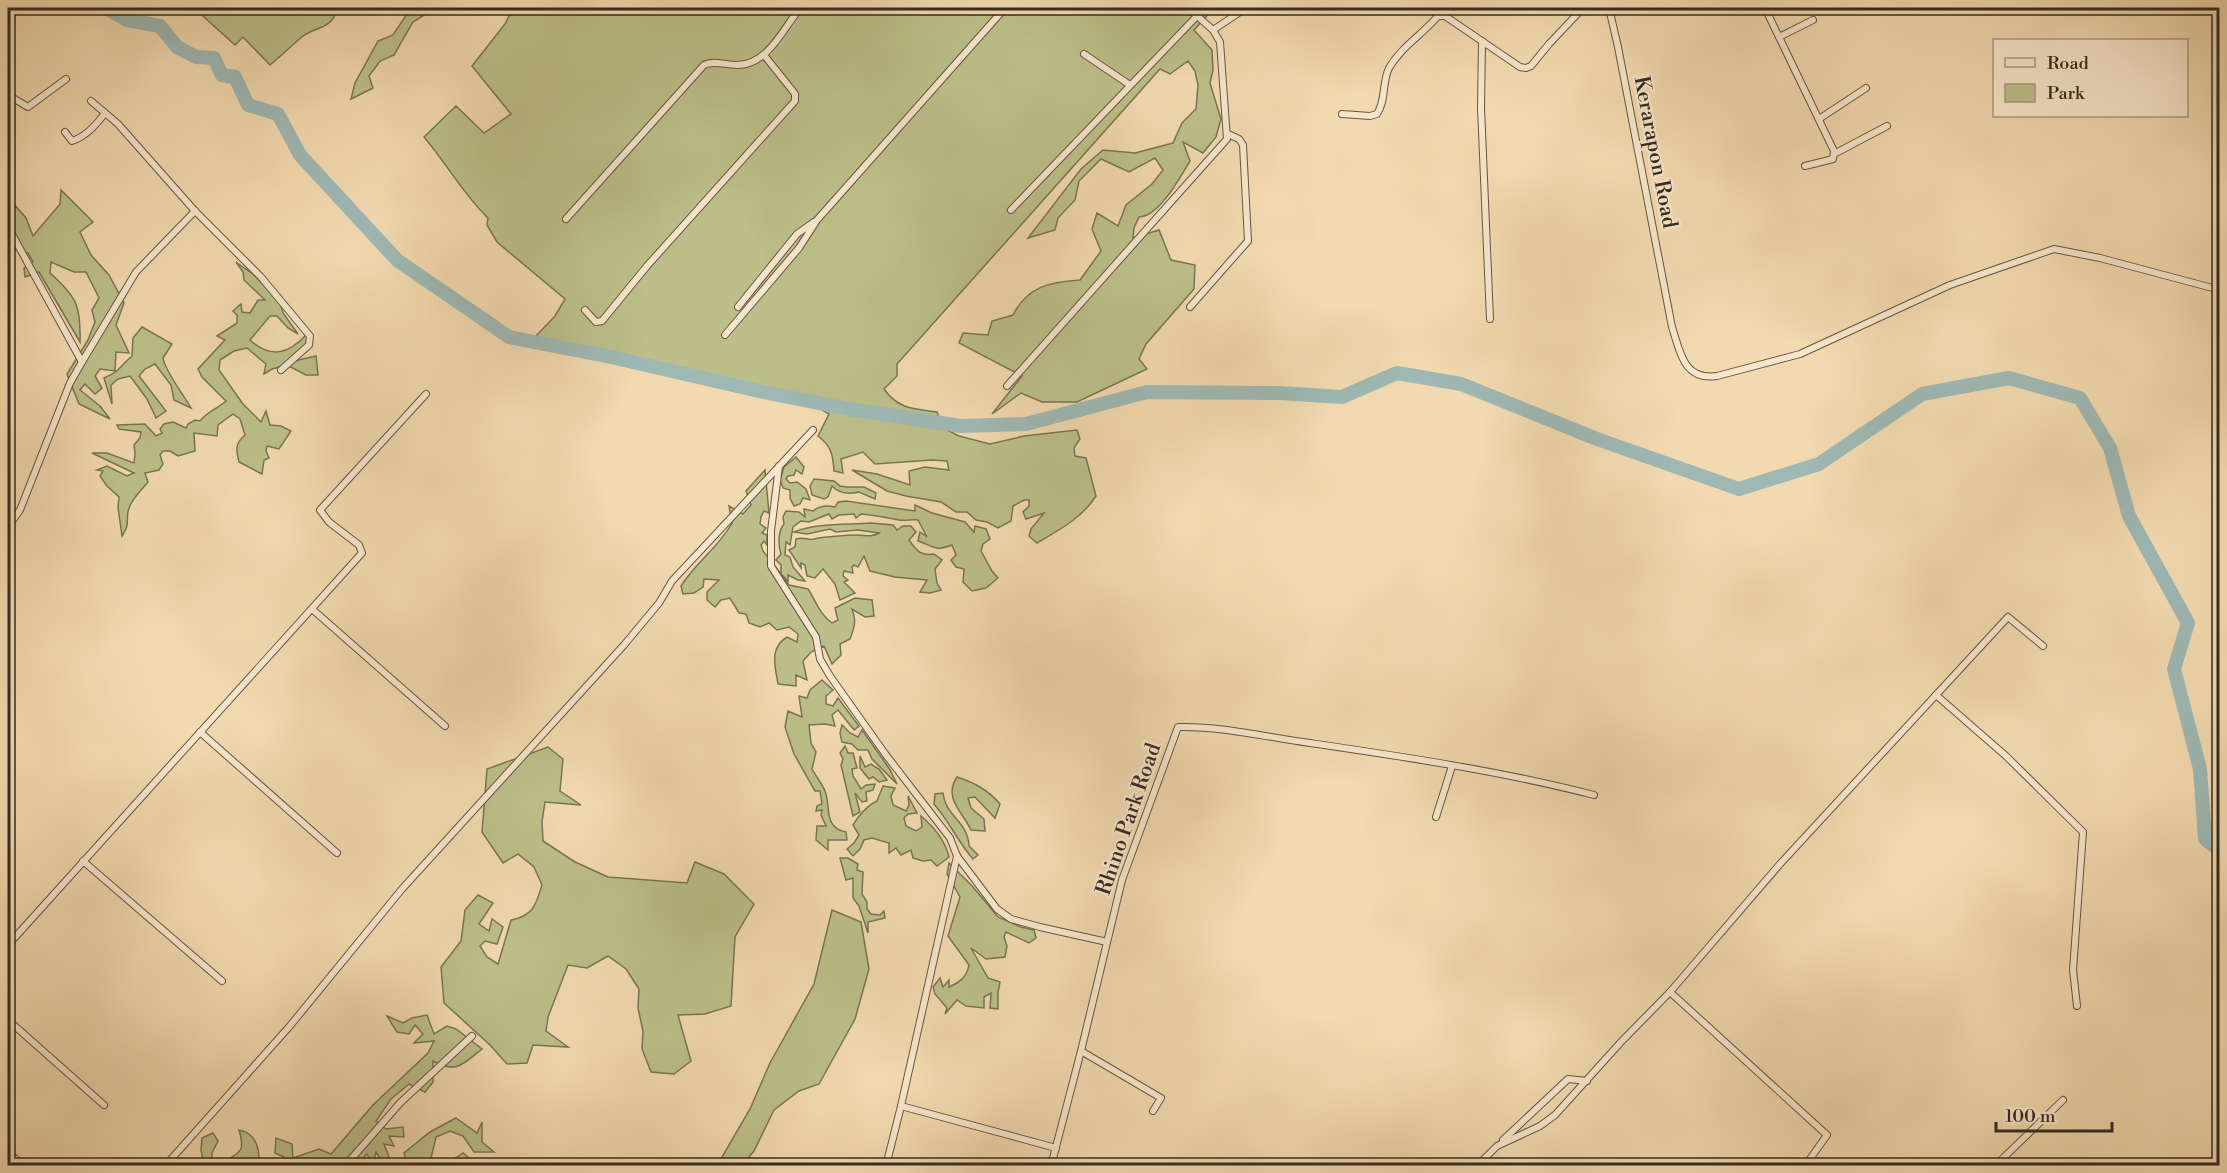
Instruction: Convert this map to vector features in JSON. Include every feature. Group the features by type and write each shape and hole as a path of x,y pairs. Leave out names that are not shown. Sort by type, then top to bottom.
{"street":[{"path":"566,219 704,65 710,62 742,65 758,61 798,8"},
{"path":"725,335 799,248 817,220 1005,8"},
{"path":"1007,386 1227,139 1220,42 1213,30 1188,8"},
{"path":"1213,30 1246,8"},
{"path":"1430,8 1438,16"},
{"path":"1342,114 1370,116 1377,114 1386,75 1392,63 1438,16 1445,16 1520,67 1528,68 1582,8"},
{"name":"Kerarapon Road","path":"1609,8 1621,58 1672,327 1686,365 1697,375 1710,377 1800,354 1950,285 2054,249 2100,258 2220,290"},
{"path":"1766,8 1834,154"},
{"path":"1011,210 1197,16"},
{"path":"1779,37 1813,20"},
{"path":"1482,41 1481,108 1490,319"},
{"path":"1084,54 1130,85"},
{"path":"585,310 596,322 602,321 647,266 795,100 795,94 764,55"},
{"path":"8,95 28,107 66,79"},
{"path":"1819,119 1866,88"},
{"path":"91,101 118,124 195,211 261,277 310,336 309,345 281,370"},
{"path":"65,132 72,141 78,139 105,113"},
{"path":"1804,166 1833,159 1834,154 1887,126"},
{"path":"1190,307 1248,241 1243,145 1239,139 1228,134"},
{"path":"8,527 20,510 70,383 82,362 136,272 195,211"},
{"path":"738,307 797,234 817,220"},
{"path":"8,227 82,362"},
{"path":"8,945 362,553 359,545 329,522 320,510 426,394"},
{"path":"165,1166 289,1027 402,889 624,645 659,603 672,581 813,430"},
{"path":"779,466 771,531 771,566 816,636 820,659 825,668 886,755 950,838 957,856 997,909 1011,918 1107,942"},
{"path":"312,609 445,726"},
{"path":"1497,1146 1546,1123 1670,992 1780,864 2007,617 2043,646"},
{"path":"1936,695 2006,756 2083,832 2073,970 2078,1006"},
{"name":"Rhino Park Road","path":"1051,1166 1122,880 1178,726 1208,727 1383,754 1532,779 1594,795"},
{"path":"200,732 337,853"},
{"path":"1436,817 1452,766"},
{"path":"886,1166 902,1106 957,856"},
{"path":"83,861 222,981"},
{"path":"1670,992 1827,1135 1806,1166"},
{"path":"8,1020 104,1105"},
{"path":"345,1166 400,1103 472,1036"},
{"path":"1081,1051 1161,1098 1153,1111"},
{"path":"1477,1166 1568,1079 1587,1080"},
{"path":"1995,1166 2063,1100"},
{"path":"902,1106 1056,1148"},
{"path":"8,1152 23,1166"}],"green space":[{"path":"194,8 343,8 336,12 330,22 303,36 270,65 243,37 235,45"},
{"path":"411,8 429,8 426,14 413,22 394,55 380,61 369,76 373,88 351,99 355,83 378,41 393,35"},
{"path":"513,8 1214,8 1194,30 1212,50 1213,70 1210,83 1221,119 1216,137 1203,153 1183,142 1190,161 1162,203 1147,215 1139,217 1134,228 1133,238 1159,230 1171,260 1195,265 1194,289 1146,344 1139,359 1147,369 1077,402 1042,402 1021,393 992,414 1022,376 959,343 963,333 988,335 992,321 1013,315 1026,298 1041,287 1080,280 1101,251 1092,229 1097,213 1118,226 1126,205 1152,184 1163,170 1155,158 1129,172 1101,159 1079,181 1075,200 1058,218 1055,230 1028,238 1081,169 1103,150 1135,153 1173,143 1182,123 1196,109 1198,85 1195,71 1188,61 1170,74 1160,69 897,364 897,376 884,389 889,396 901,404 914,409 937,412 943,428 959,436 990,444 1024,436 1077,430 1080,439 1074,448 1075,456 1086,458 1096,496 1084,511 1037,543 1029,536 1031,529 1044,513 1026,519 1023,512 1029,506 1029,500 1013,506 1011,521 998,528 987,522 976,520 967,512 956,512 941,502 887,491 852,470 877,474 910,485 909,471 925,467 949,470 947,461 875,464 863,452 841,459 843,473 834,471 830,451 826,443 818,436 829,414 822,410 831,403 533,339 555,316 565,299 497,242 487,225 488,218 424,137 456,106 484,133 511,114 472,66 505,24"},
{"path":"61,190 93,222 80,232 91,255 109,275 124,303 116,325 129,353 116,352 115,371 100,369 95,376 102,388 95,394 85,384 80,390 100,406 110,419 79,404 67,374 88,340 95,322 92,310 99,298 86,272 74,272 51,262 50,273 76,303 80,319 80,342 39,272 25,277 24,268 33,262 28,253 16,250 17,238 8,232 8,200 26,218 33,236 60,204"},
{"path":"236,262 254,275 280,302 283,313 298,334 288,328 277,316 270,316 250,340 265,350 280,352 293,346 307,334 307,348 290,362 316,356 318,375 306,375 287,365 264,374 266,364 247,348 234,351 220,360 219,370 243,404 261,422 266,411 270,425 281,426 291,431 279,449 267,446 266,451 269,458 264,460 262,474 239,462 237,447 245,435 240,419 233,414 218,425 217,436 194,433 195,451 178,456 170,451 163,451 160,455 163,464 159,470 145,473 148,482 131,503 127,526 122,536 119,497 100,476 103,471 97,470 107,466 127,476 134,473 92,453 107,453 134,463 134,445 140,438 141,432 119,429 117,425 145,424 156,436 162,433 160,429 164,424 173,422 186,428 188,424 195,420 200,421 226,401 202,377 198,369 225,340 217,336 237,323 237,315 233,311 241,304 242,312 250,313 258,300 265,300 244,280 243,272"},
{"path":"142,327 172,344 163,358 164,363 191,408 174,400 171,385 155,364 145,369 139,376 166,411 156,418 147,399 130,376 118,379 111,385 112,404 104,378 117,371 132,356 133,338"},
{"path":"796,457 804,467 802,474 796,470 794,475 786,479 790,483 797,482 806,489 810,500 803,498 800,504 794,506 790,498 790,490 783,488 780,480 784,467"},
{"path":"765,470 769,513 764,511 761,517 760,524 766,528 762,533 767,535 767,545 764,541 761,545 763,551 789,585 808,589 821,612 832,623 838,620 835,608 855,598 872,600 874,616 865,617 852,609 854,628 850,639 840,644 841,655 832,664 824,646 811,652 803,661 807,680 796,675 796,686 778,684 775,652 781,641 787,637 797,642 798,634 789,627 777,630 769,623 760,627 749,623 746,614 739,613 730,598 721,600 715,607 707,600 707,592 719,580 704,579 703,587 694,593 683,594 681,586 727,532 732,523 729,506 743,514 751,505 746,491"},
{"path":"814,479 834,481 840,486 864,487 876,493 875,499 859,492 844,493 832,486 828,497 824,499 812,495 810,486"},
{"path":"846,501 915,511 915,505 932,513 965,522 974,532 975,526 986,529 990,539 983,544 981,551 998,578 986,588 972,591 963,582 964,569 956,567 951,560 956,555 952,545 938,548 918,541 920,532 927,537 918,520 861,514 856,518 854,514 839,515 832,519 829,514 809,522 801,521 793,527 790,545 786,542 785,555 790,557 793,567 805,581 788,575 788,581 781,574 781,565 776,560 781,554 779,538 786,511 799,512 805,517 804,509 813,511 824,506 835,507 838,502"},
{"path":"871,523 893,525 897,530 903,526 911,526 916,532 909,540 917,550 925,554 934,554 942,560 935,569 937,583 941,590 930,593 920,592 927,580 895,577 870,571 864,556 858,567 854,565 852,567 853,573 844,571 843,576 848,580 844,582 855,593 840,600 835,584 823,569 815,578 807,576 805,565 801,563 801,568 789,550 795,547 796,539 799,538 870,536 879,533 858,530 836,532 830,529 807,534 794,532 803,529"},
{"path":"822,680 833,690 826,696 826,704 833,706 838,698 859,726 854,730 838,710 832,715 835,726 809,725 811,743 816,752 812,769 825,791 831,821 839,830 846,832 847,840 828,840 828,850 816,840 817,826 826,826 821,815 822,810 816,811 817,806 822,804 820,791 815,791 794,754 785,727 788,711 802,717 799,696 807,698 810,690"},
{"path":"842,725 858,737 862,730 889,768 897,784 872,759 868,750 858,750 852,744 842,742 840,733"},
{"path":"845,746 848,753 853,753 857,768 852,769 853,776 861,789 866,785 875,784 873,790 866,792 867,801 862,802 855,793 860,812 853,816 841,765 843,759 840,753"},
{"path":"548,747 563,759 560,791 581,805 545,802 542,822 543,841 575,862 608,877 687,883 695,862 724,874 754,904 735,937 731,1006 705,1014 678,1015 691,1061 674,1074 651,1072 642,1049 643,1031 638,1008 639,989 626,969 608,956 587,968 568,965 548,1017 546,1031 568,1047 533,1045 527,1063 507,1064 490,1045 444,1003 441,967 461,941 465,910 478,895 493,903 479,924 489,931 492,919 503,927 497,944 485,941 480,946 487,957 498,964 511,920 524,916 533,909 542,885 534,867 518,854 503,863 482,832 487,769"},
{"path":"860,756 865,767 871,764 879,769 887,780 879,782 873,777 869,779 860,768"},
{"path":"957,777 981,788 1000,804 995,818 975,797 968,798 971,808 984,819 985,831 971,830 955,804 952,791"},
{"path":"883,786 895,788 891,796 893,805 906,811 909,805 908,796 917,813 908,814 904,818 906,826 916,831 922,827 921,816 938,834 949,857 937,866 931,860 923,861 913,858 911,850 901,855 896,848 889,853 889,843 872,838 864,840 860,849 853,856 847,849 859,835 853,825 870,805 877,801"},
{"path":"943,793 948,807 965,830 969,846 978,855 973,859 934,804 935,794"},
{"path":"840,858 848,858 858,864 857,870 863,872 862,894 871,914 880,915 884,911 885,918 868,922 868,933 859,906 853,898 853,878 846,880"},
{"path":"949,863 998,917 1034,930 1036,938 1029,943 1006,932 1005,957 986,959 971,948 988,978 1000,982 998,1009 990,1008 991,993 984,997 984,1008 966,1006 957,1000 945,1014 947,1008 935,994 933,987 940,978 943,987 949,980 949,987 962,979 969,965 948,936 960,897 947,874"},
{"path":"832,910 861,922 869,969 855,1019 819,1084 799,1091 774,1110 754,1151 742,1165 719,1165 750,1109 770,1063 814,984"},
{"path":"427,1015 434,1034 447,1026 456,1029 482,1049 459,1066 448,1067 433,1061 433,1082 425,1092 409,1084 391,1099 376,1121 386,1129 403,1127 404,1137 389,1136 394,1146 384,1144 392,1165 382,1165 376,1152 373,1165 367,1154 357,1165 285,1165 284,1157 275,1153 276,1138 292,1144 293,1158 319,1149 331,1154 373,1105 428,1053 434,1041 414,1043 423,1034 415,1025 409,1034 397,1032 387,1016 403,1023 412,1018"},
{"path":"456,1118 477,1133 482,1122 482,1142 494,1152 474,1152 463,1136 450,1131 436,1137 431,1158 448,1161 463,1153 473,1161 465,1165 407,1165 404,1153 430,1132"},
{"path":"239,1130 250,1135 256,1143 259,1154 258,1165 204,1165 201,1150 202,1138 213,1133 218,1141 212,1153 212,1161 223,1164 240,1151 242,1144"}],"waterway":[{"path":"106,8 127,20 160,26 177,47 196,57 214,58 222,75 235,77 248,105 278,114 300,155 397,260 509,337 611,357 768,393 849,409 961,426 1026,424 1147,392 1280,393 1342,397 1397,373 1461,384 1597,439 1739,489 1819,464 1922,394 2009,378 2080,398 2110,448 2129,516 2188,623 2174,669 2200,769 2205,839 2220,850"}]}
